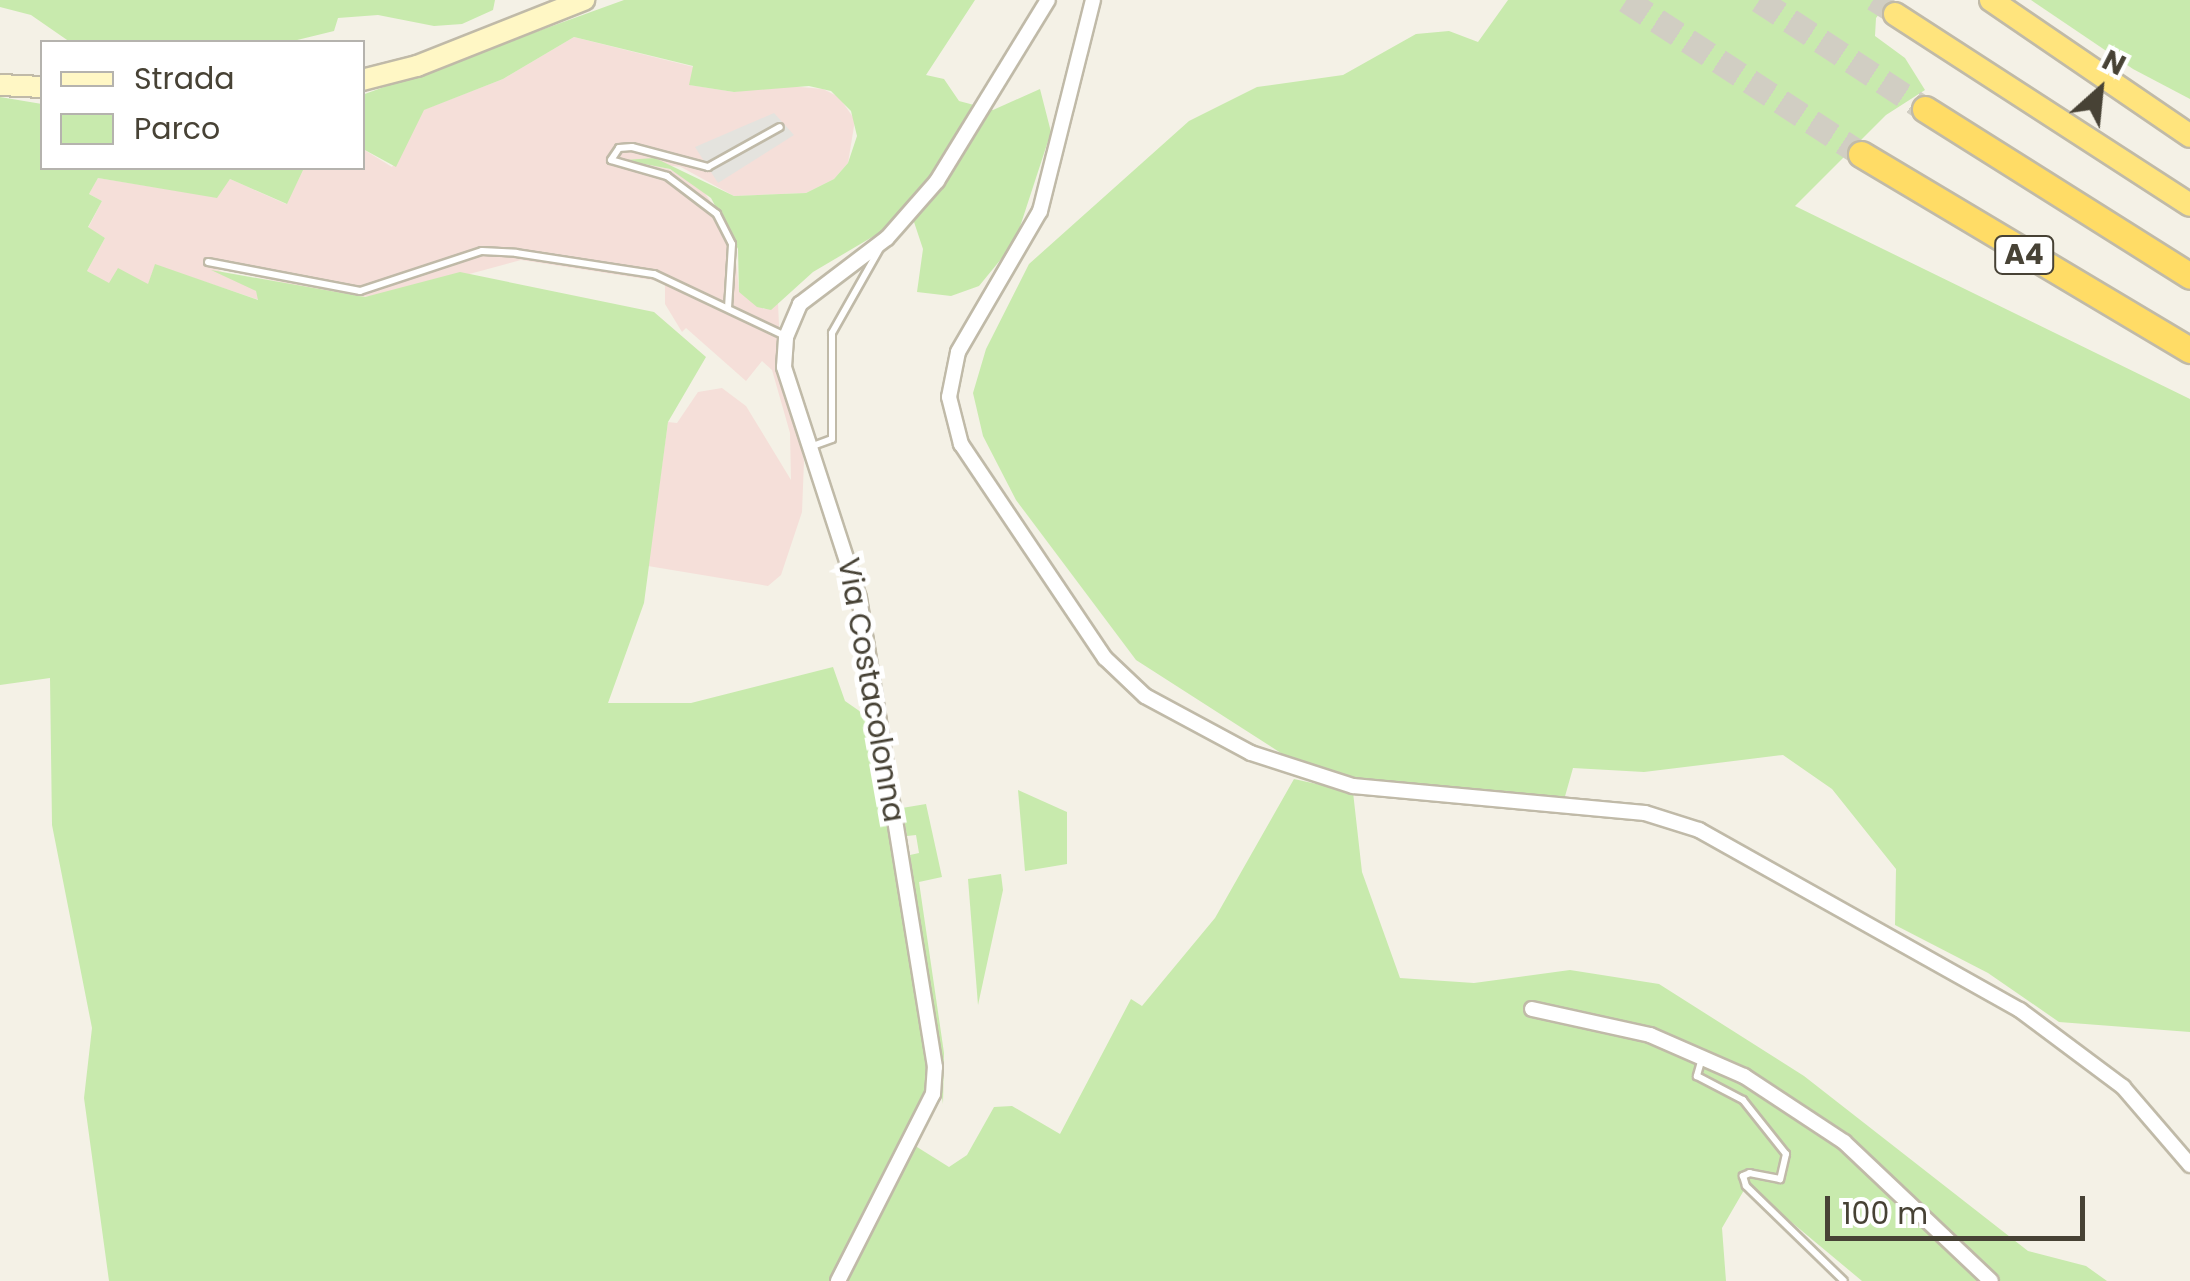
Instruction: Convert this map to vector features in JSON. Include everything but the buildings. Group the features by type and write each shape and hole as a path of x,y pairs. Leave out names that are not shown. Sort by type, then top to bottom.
{"highway":[{"path":"1991,0 2190,136"},
{"path":"1895,14 2190,205"},
{"name":"A4","path":"1925,109 2190,276"},
{"name":"A4","path":"1861,154 2190,350"}],"main road":[{"path":"365,79 417,66 584,0"},
{"path":"0,85 40,87"}],"street":[{"path":"786,337 800,304 886,238 937,181 1048,0"},
{"path":"1093,0 1040,211 958,352 950,397 961,444 1106,658 1145,696 1251,753 1353,786 1645,813 1699,830 2020,1010 2123,1087 2190,1165"},
{"name":"Via Costacolonna","path":"786,337 784,367 859,598 935,1067 933,1094 838,1281"},
{"path":"1532,1009 1650,1035 1704,1055 1844,1142 1991,1281"}],"lane":[{"path":"728,308 732,244 716,214 667,176 611,160 619,148 632,147 708,167 780,127"},
{"path":"809,448 832,439 832,334 886,238"},
{"path":"208,262 360,290 482,251 516,253 654,274 786,337"},
{"path":"1704,1055 1696,1076 1743,1100 1786,1154 1780,1178 1750,1173 1743,1176 1746,1186 1844,1281"}],"shaded area":[{"path":"574,37 694,67 690,85 734,92 779,85 823,89 839,97 855,120 848,163 834,179 806,193 734,196 681,167 626,160 669,169 701,187 734,238 739,292 764,309 778,303 780,347 804,461 802,512 781,575 768,586 648,566 668,422 677,423 698,392 722,388 746,406 791,480 790,433 772,370 762,361 746,381 686,328 682,332 665,304 665,282 521,260 403,292 354,298 215,268 256,291 259,300 155,265 148,285 118,269 109,284 87,271 105,238 88,228 102,201 89,194 98,178 216,197 230,179 286,204 303,170 365,170 365,150 392,167 423,110 503,79"},
{"path":"774,113 794,135 718,183 695,147"}],"green space":[{"path":"0,0 495,0 493,10 462,24 434,26 378,15 338,18 334,31 297,40 67,40 31,15 0,7"},
{"path":"624,0 975,0 926,75 944,79 959,101 993,110 1040,89 1051,132 1015,242 979,286 951,296 917,292 923,249 914,222 879,233 813,272 771,310 757,307 739,292 738,249 711,198 670,169 624,160 655,158 734,196 806,193 834,179 848,163 857,136 851,111 831,91 809,86 734,92 689,85 693,66 574,37 503,79 424,110 396,167 365,150 365,94"},
{"path":"1508,0 1890,0 1876,18 1875,36 1905,58 1925,90 1886,115 1795,206 2190,399 2190,1032 2059,1022 1988,973 1895,925 1896,869 1832,789 1783,755 1644,772 1573,768 1562,807 1353,786 1287,757 1136,660 1016,500 983,436 973,393 986,349 1029,264 1189,121 1257,87 1343,75 1416,34 1449,31 1478,42"},
{"path":"2031,0 2190,0 2190,99 2133,69"},
{"path":"0,97 40,104 40,170 303,170 287,204 230,179 217,198 98,178 89,194 102,201 88,227 105,238 87,271 109,283 118,268 148,284 155,264 258,300 256,291 211,270 365,297 460,272 654,312 706,357 668,422 644,603 608,703 691,703 833,667 845,701 868,717 872,730 914,954 933,1094 909,1142 949,1167 967,1155 994,1107 1012,1106 1060,1134 1131,999 1142,1006 1215,918 1294,779 1353,792 1362,872 1400,978 1474,983 1570,970 1659,984 1804,1076 2028,1251 2086,1266 2107,1281 1862,1281 1747,1185 1722,1228 1726,1281 109,1281 84,1098 92,1028 52,825 50,678 0,685"},
{"path":"1018,790 1067,812 1067,864 1025,871"},
{"path":"926,804 942,877 919,882 944,1053 943,1104 910,855 919,853 916,835 907,836 902,808"},
{"path":"1001,874 1003,890 978,1005 968,879"}],"tunnel":[{"path":"1626,0 1861,154"},
{"path":"1759,0 1925,109"},
{"path":"1873,0 1895,14"}]}
